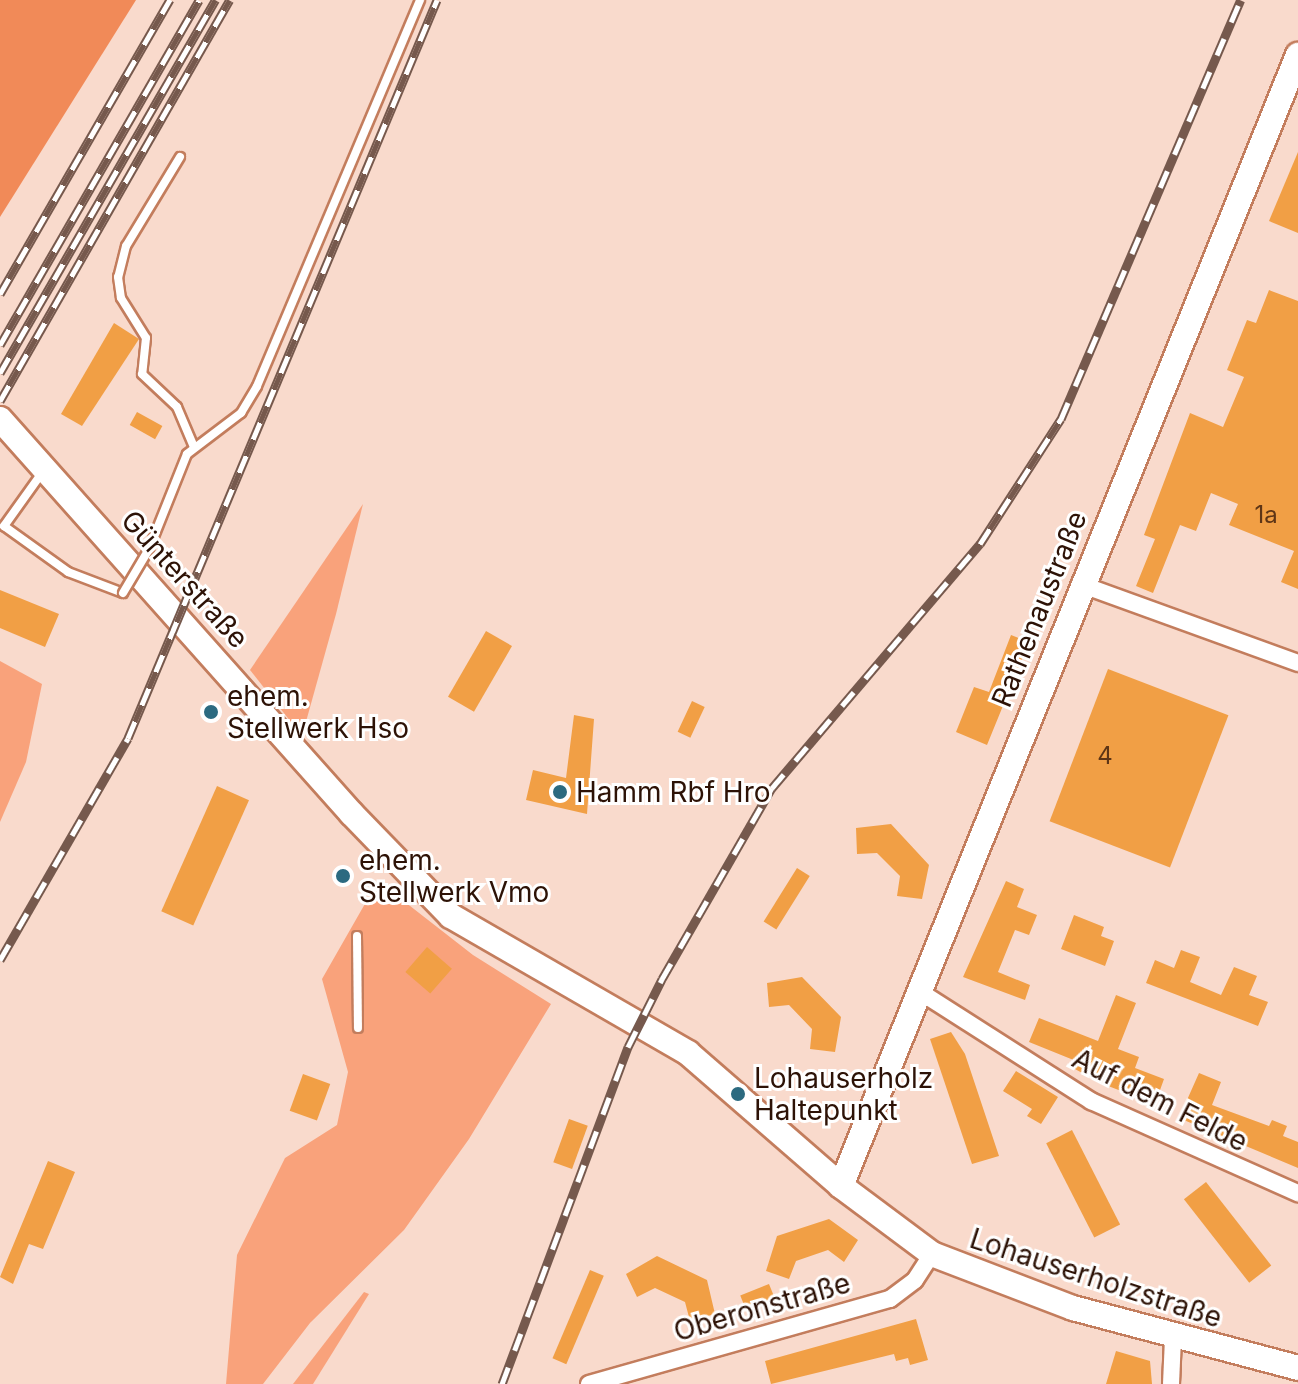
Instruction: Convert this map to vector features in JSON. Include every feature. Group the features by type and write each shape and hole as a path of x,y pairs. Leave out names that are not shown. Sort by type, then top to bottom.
{"street":[{"name":"Rathenaustraße","path":"841,1186 922,993 1080,584 1298,55"},
{"name":"Günterstraße","path":"0,419 430,897 483,937 665,1038"},
{"path":"1080,584 1298,663"},
{"name":"Auf dem Felde","path":"922,993 1091,1101 1298,1193"},
{"name":"Lohauserholzstraße","path":"665,1038 841,1186 932,1254 998,1283 1173,1338 1298,1368"},
{"name":"Oberonstraße","path":"589,1384 890,1299 915,1280 932,1254"},
{"path":"1171,1384 1173,1338"}],"lane":[{"path":"45,469 4,526 68,572 123,593 149,549 194,447 241,413 257,386 420,0"},
{"path":"180,157 126,246 118,277 121,298 146,338 142,374 177,407 194,447"},
{"path":"357,936 358,1028"}],"shaded area":[{"path":"0,0 136,0 0,217"},
{"path":"363,504 336,614 302,736 250,670"},
{"path":"0,661 42,684 26,762 0,822"},
{"path":"378,881 473,955 551,1004 469,1139 404,1230 310,1323 263,1384 226,1384 237,1255 285,1158 337,1125 348,1072 322,979"},
{"path":"364,1292 369,1294 313,1384 293,1384"}],"building":[{"path":"1298,152 1298,233 1269,221"},
{"path":"1269,290 1298,301 1298,589 1281,582 1294,551 1229,525 1238,504 1211,493 1196,531 1180,525 1153,593 1136,586 1155,539 1144,535 1190,413 1223,427 1244,377 1227,370 1247,320 1256,323"},
{"path":"114,323 139,339 82,426 61,414"},
{"path":"137,412 162,426 155,439 130,425"},
{"path":"0,590 59,614 45,647 0,628"},
{"path":"486,631 512,646 474,712 448,697"},
{"path":"1011,635 1029,642 987,745 956,732 974,687 989,692"},
{"path":"1108,669 1228,715 1170,867 1050,821"},
{"path":"692,701 705,707 690,738 678,732"},
{"path":"574,715 594,719 587,814 526,800 533,770 566,778"},
{"path":"217,786 249,800 193,925 161,911"},
{"path":"891,824 929,865 922,899 897,896 900,876 877,853 857,854 856,828"},
{"path":"797,868 810,876 776,929 764,921"},
{"path":"1006,881 1024,889 1017,907 1037,915 1029,935 1015,930 998,972 1030,985 1025,1000 963,977"},
{"path":"1074,915 1104,927 1101,936 1114,941 1105,966 1061,949"},
{"path":"427,947 452,969 430,994 405,972"},
{"path":"1181,950 1200,957 1190,982 1221,995 1234,967 1257,976 1249,995 1268,1002 1258,1026 1146,983 1155,960 1174,968"},
{"path":"802,977 841,1017 835,1052 810,1049 812,1029 789,1005 769,1007 767,983"},
{"path":"1116,995 1136,1003 1118,1049 1139,1057 1135,1068 1164,1079 1155,1104 1103,1084 1073,1068 1076,1061 1029,1042 1039,1018 1098,1041"},
{"path":"951,1032 965,1054 999,1156 972,1164 930,1039"},
{"path":"1016,1071 1058,1097 1041,1124 1027,1116 1032,1109 1003,1091"},
{"path":"1199,1073 1221,1082 1212,1105 1269,1126 1272,1120 1287,1126 1283,1136 1298,1142 1298,1168 1179,1118"},
{"path":"303,1074 330,1084 317,1121 290,1111"},
{"path":"569,1119 588,1126 572,1169 553,1162"},
{"path":"1072,1130 1120,1224 1094,1238 1046,1143"},
{"path":"48,1161 75,1172 43,1249 29,1244 13,1284 0,1277"},
{"path":"1206,1182 1271,1266 1249,1283 1184,1199"},
{"path":"829,1219 858,1240 844,1262 828,1250 796,1261 789,1279 766,1271 777,1236"},
{"path":"657,1256 707,1280 715,1314 690,1321 685,1302 655,1288 637,1297 626,1274"},
{"path":"590,1270 604,1276 566,1364 552,1358"},
{"path":"769,1284 775,1299 746,1310 740,1296"},
{"path":"916,1319 928,1360 910,1365 908,1358 896,1361 894,1354 771,1384 765,1361"},
{"path":"1116,1351 1150,1361 1152,1384 1106,1384"}],"railway":[{"path":"0,294 170,0"},
{"path":"0,345 199,0"},
{"path":"0,373 215,0"},
{"path":"0,401 230,0"},
{"path":"0,960 128,738 437,0"},
{"path":"502,1384 628,1047 662,979 772,788 980,544 1061,419 1241,0"}],"place":[{"name":"ehem. Stellwerk Hso","path":"211,712"},
{"name":"Hamm Rbf Hro","path":"560,792"},
{"name":"ehem. Stellwerk Vmo","path":"343,876"},
{"name":"Lohauserholz Haltepunkt","path":"738,1094"}]}
